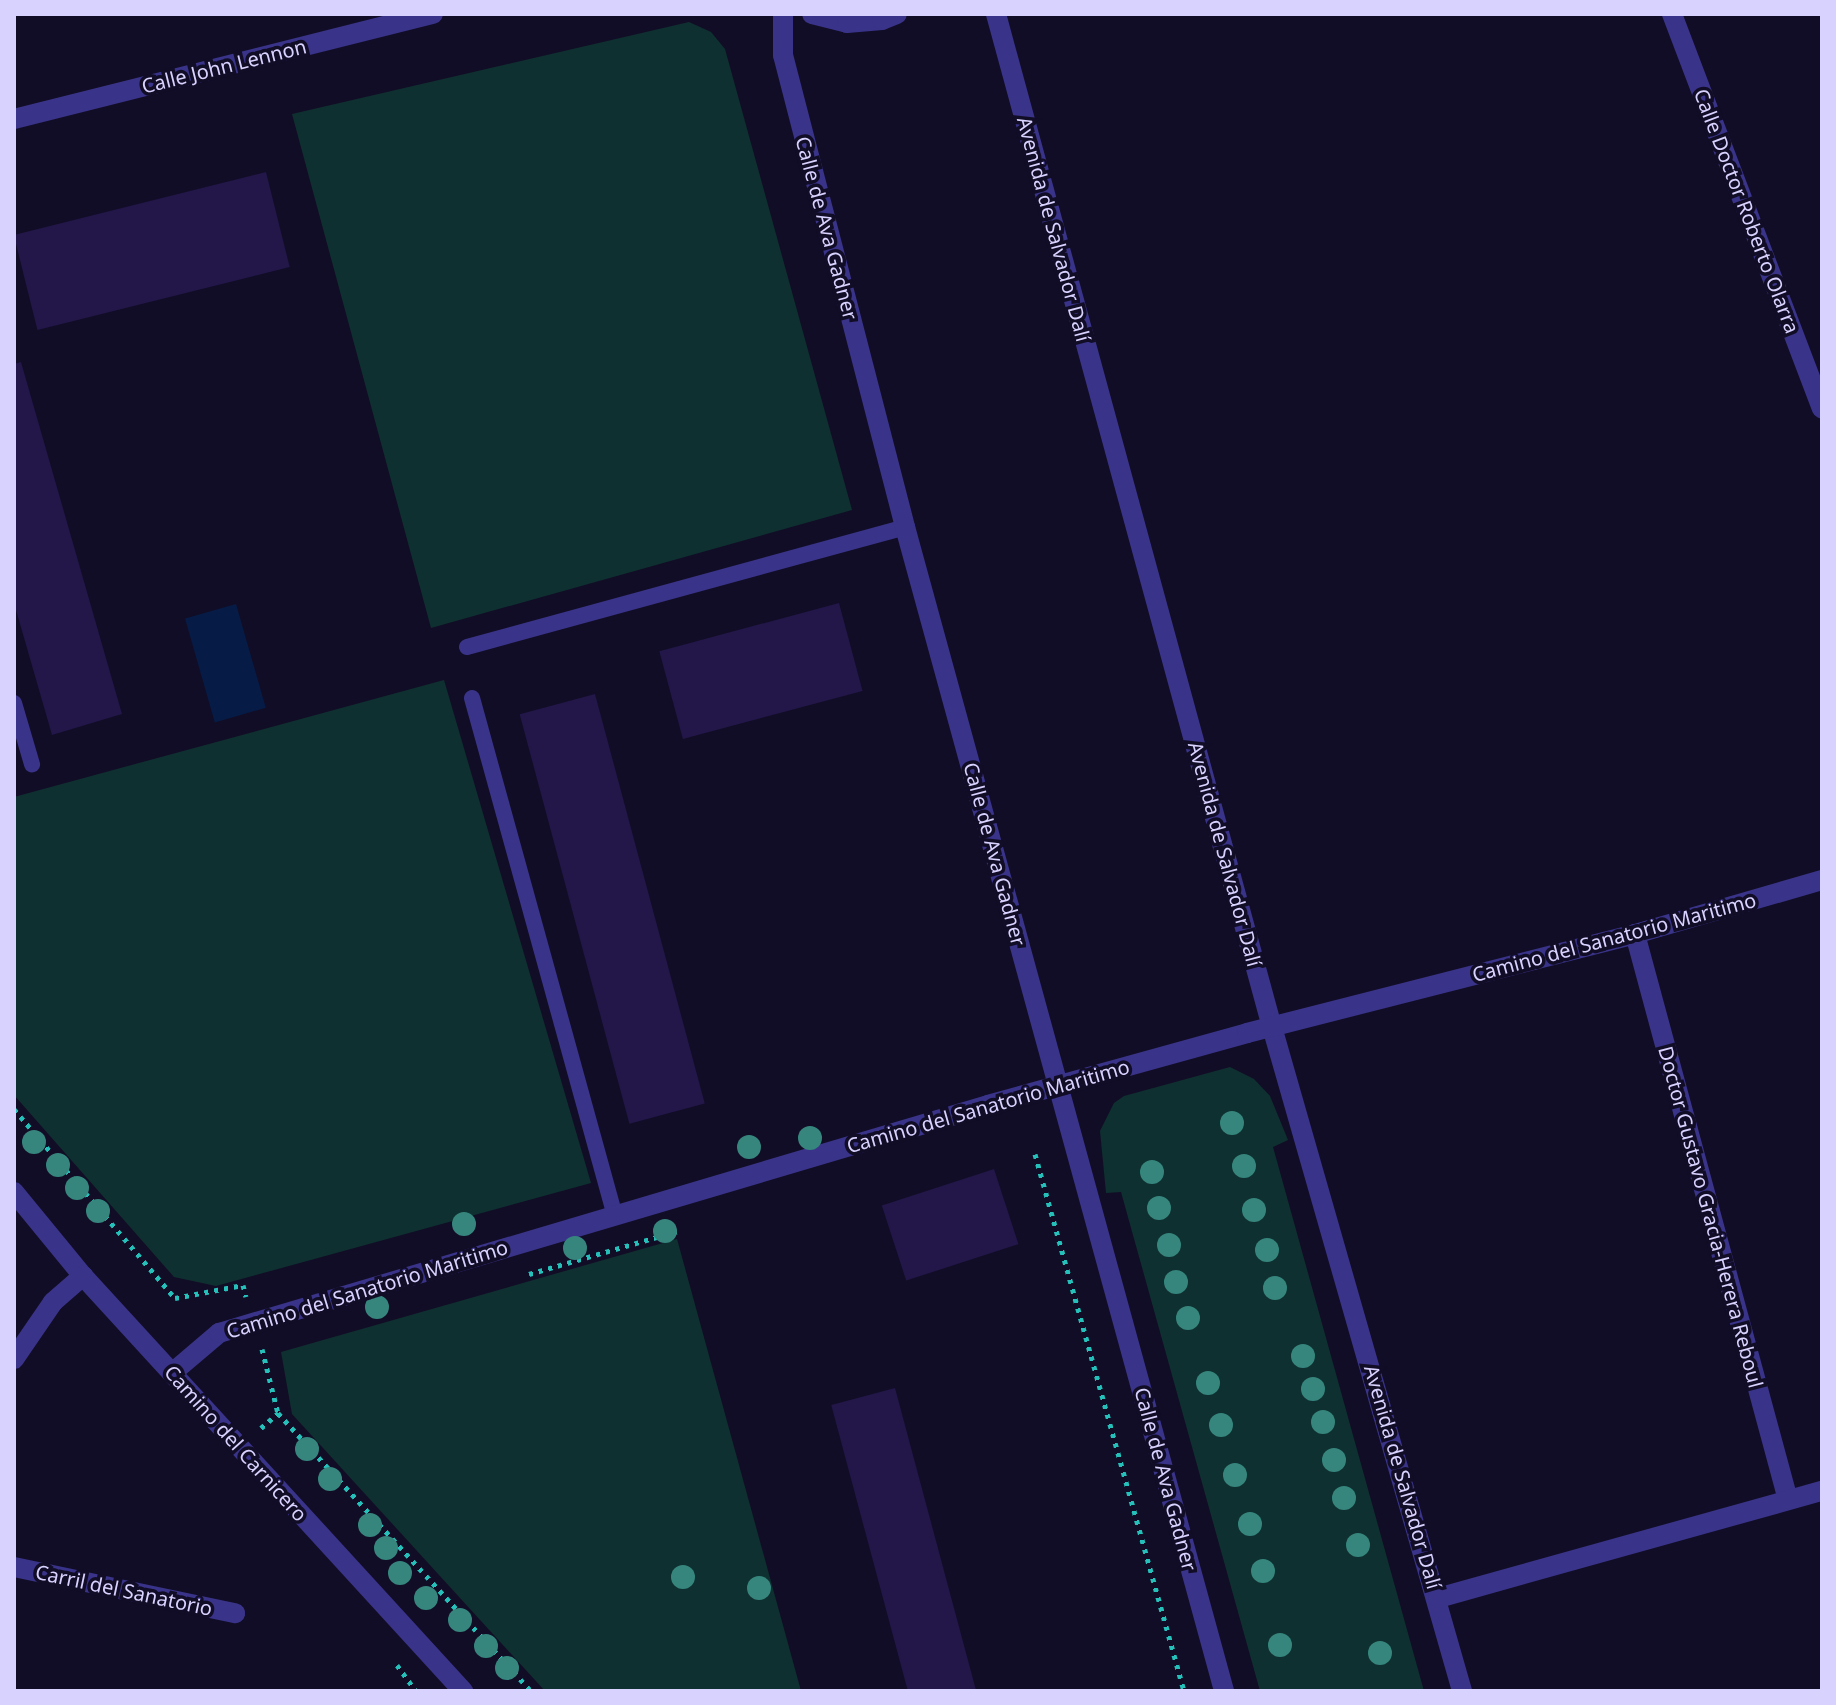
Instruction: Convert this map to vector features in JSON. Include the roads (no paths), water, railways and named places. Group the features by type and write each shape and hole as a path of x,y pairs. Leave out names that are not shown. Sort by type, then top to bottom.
{"street":[{"name":"Calle John Lennon","path":"14,119 433,14"},
{"name":"Calle de Ava Gadner","path":"783,14 783,55 905,527 1224,1691"},
{"path":"812,14 847,23 882,20 897,14"},
{"name":"Avenida de Salvador Dalí","path":"996,14 1272,1027 1438,1598 1462,1691"},
{"name":"Calle Doctor Roberto Olarra","path":"1672,14 1822,408"},
{"name":"Camino del Sanatorio Maritimo","path":"172,1373 219,1333 1059,1086 1272,1027 1635,934 1822,880"},
{"name":"Doctor Gustavo Gracia-Herera Reboul","path":"1635,934 1788,1500"},
{"name":"Camino del Carnicero","path":"14,1192 83,1276 463,1691"},
{"path":"14,1359 53,1302 83,1276"},
{"path":"1438,1598 1822,1491"},
{"name":"Carril del Sanatorio","path":"14,1567 235,1613"}],"lane":[{"path":"467,647 905,527"},
{"path":"472,698 615,1216"},
{"path":"14,703 32,764"}],"water":[{"path":"236,604 266,708 215,722 185,619"}]}
